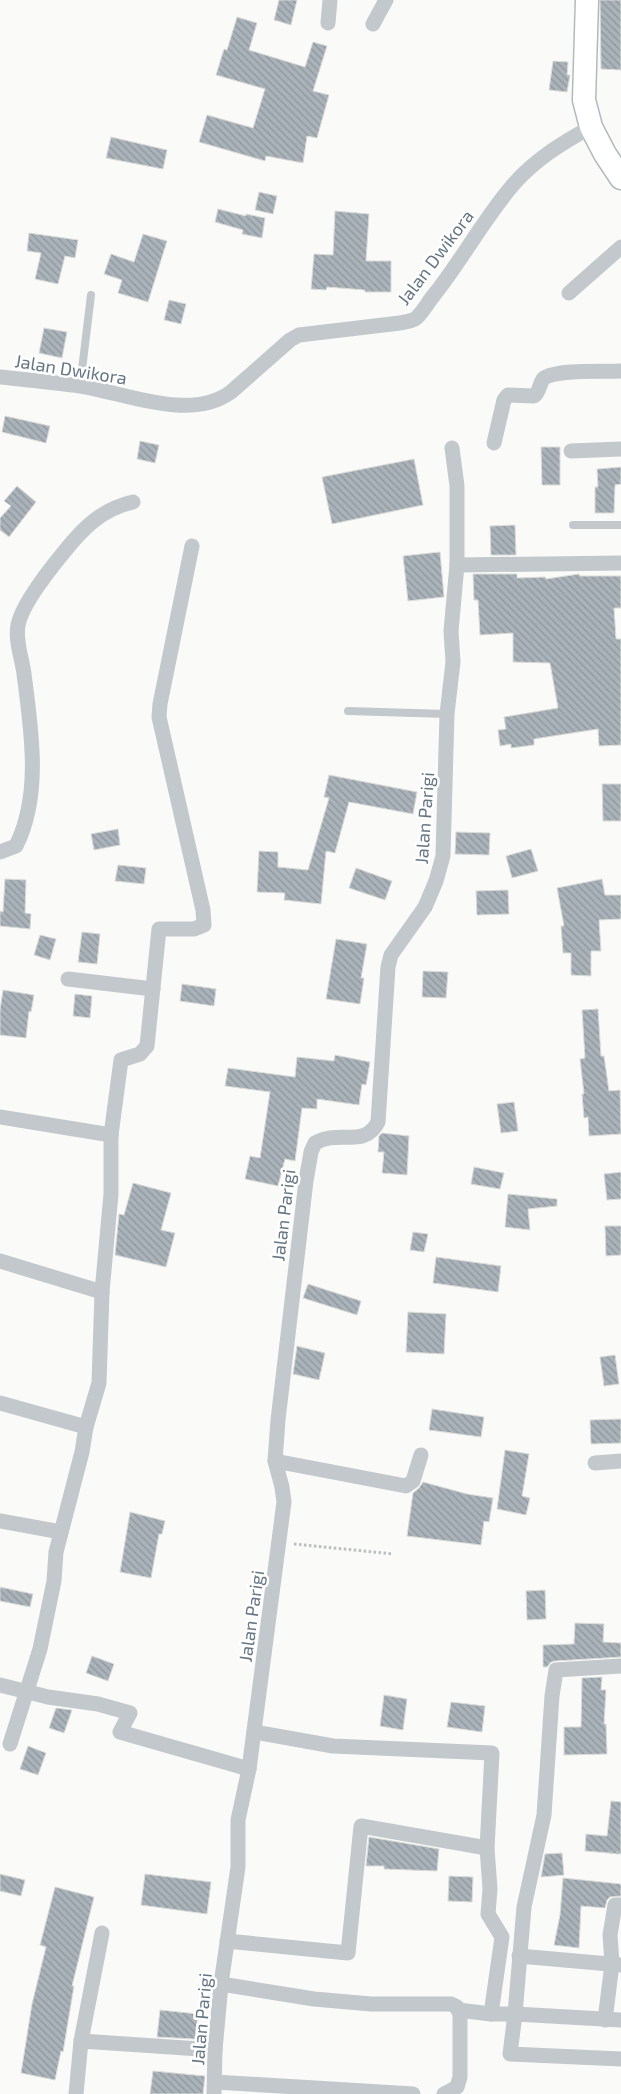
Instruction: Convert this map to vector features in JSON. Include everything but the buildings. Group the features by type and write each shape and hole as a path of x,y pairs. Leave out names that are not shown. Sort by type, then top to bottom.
{"street":[{"path":"328,23 330,0"},
{"path":"373,24 386,0"},
{"path":"587,0 584,100 591,127 613,153 621,178"},
{"name":"Jalan Dwikora","path":"0,377 80,386 148,401 190,406 205,405 222,399 290,340 299,335 412,320 446,280 478,231 522,176 556,146 591,127"},
{"path":"569,293 621,247"},
{"path":"494,443 504,400 508,395 534,396 537,394 543,379 547,376 566,373 621,371"},
{"name":"Jalan Parigi","path":"215,2088 215,2050 221,1984 238,1867 238,1820 249,1769 284,1502 275,1461 283,1371 311,1152 315,1143 321,1140 332,1137 367,1136 373,1132 378,1122 386,985 391,955 413,927 425,907 436,881 443,856 447,714 453,662 451,631 465,565 452,448"},
{"path":"571,451 621,449"},
{"path":"0,852 16,846 22,833 30,800 32,753 25,679 18,641 18,627 22,613 54,564 80,532 100,515 116,506 133,502"},
{"path":"10,1744 28,1692 54,1581 56,1552 80,1461 86,1427 99,1383 102,1292 111,1194 111,1135 121,1060 140,1054 147,1046 159,929 194,929 204,925 159,717 192,546"},
{"path":"465,565 621,562"},
{"path":"68,979 153,989"},
{"path":"0,1117 111,1135"},
{"path":"0,1261 102,1292"},
{"path":"0,1403 86,1427"},
{"path":"275,1461 406,1486 414,1481 421,1455"},
{"path":"595,1462 621,1461"},
{"path":"0,1521 61,1532"},
{"path":"621,1666 556,1670 552,1696 544,1815 524,1907 510,2054 621,2059"},
{"path":"0,1685 48,1697 98,1704 130,1714 120,1732 249,1769"},
{"path":"254,1732 333,1746 492,1753 488,1848 490,1889 488,1914 502,1937 491,2014"},
{"path":"227,1941 348,1954 361,1826 488,1848"},
{"path":"605,2020 616,1964 610,1935 615,1904 621,1905"},
{"path":"76,2094 81,2041 102,1933"},
{"path":"519,1956 616,1964"},
{"path":"221,1984 323,2000 371,2004 450,2004 457,2007 460,2014 460,2076 457,2087 444,2094"},
{"path":"458,2010 491,2014 621,2020"},
{"path":"81,2041 215,2050"},
{"path":"215,2088 413,2094"}],"lane":[{"path":"80,386 92,294"},
{"path":"573,525 621,525"},
{"path":"348,711 447,714"}],"path":[{"path":"279,1543 393,1554"},
{"path":"611,1852 621,1853"}]}
